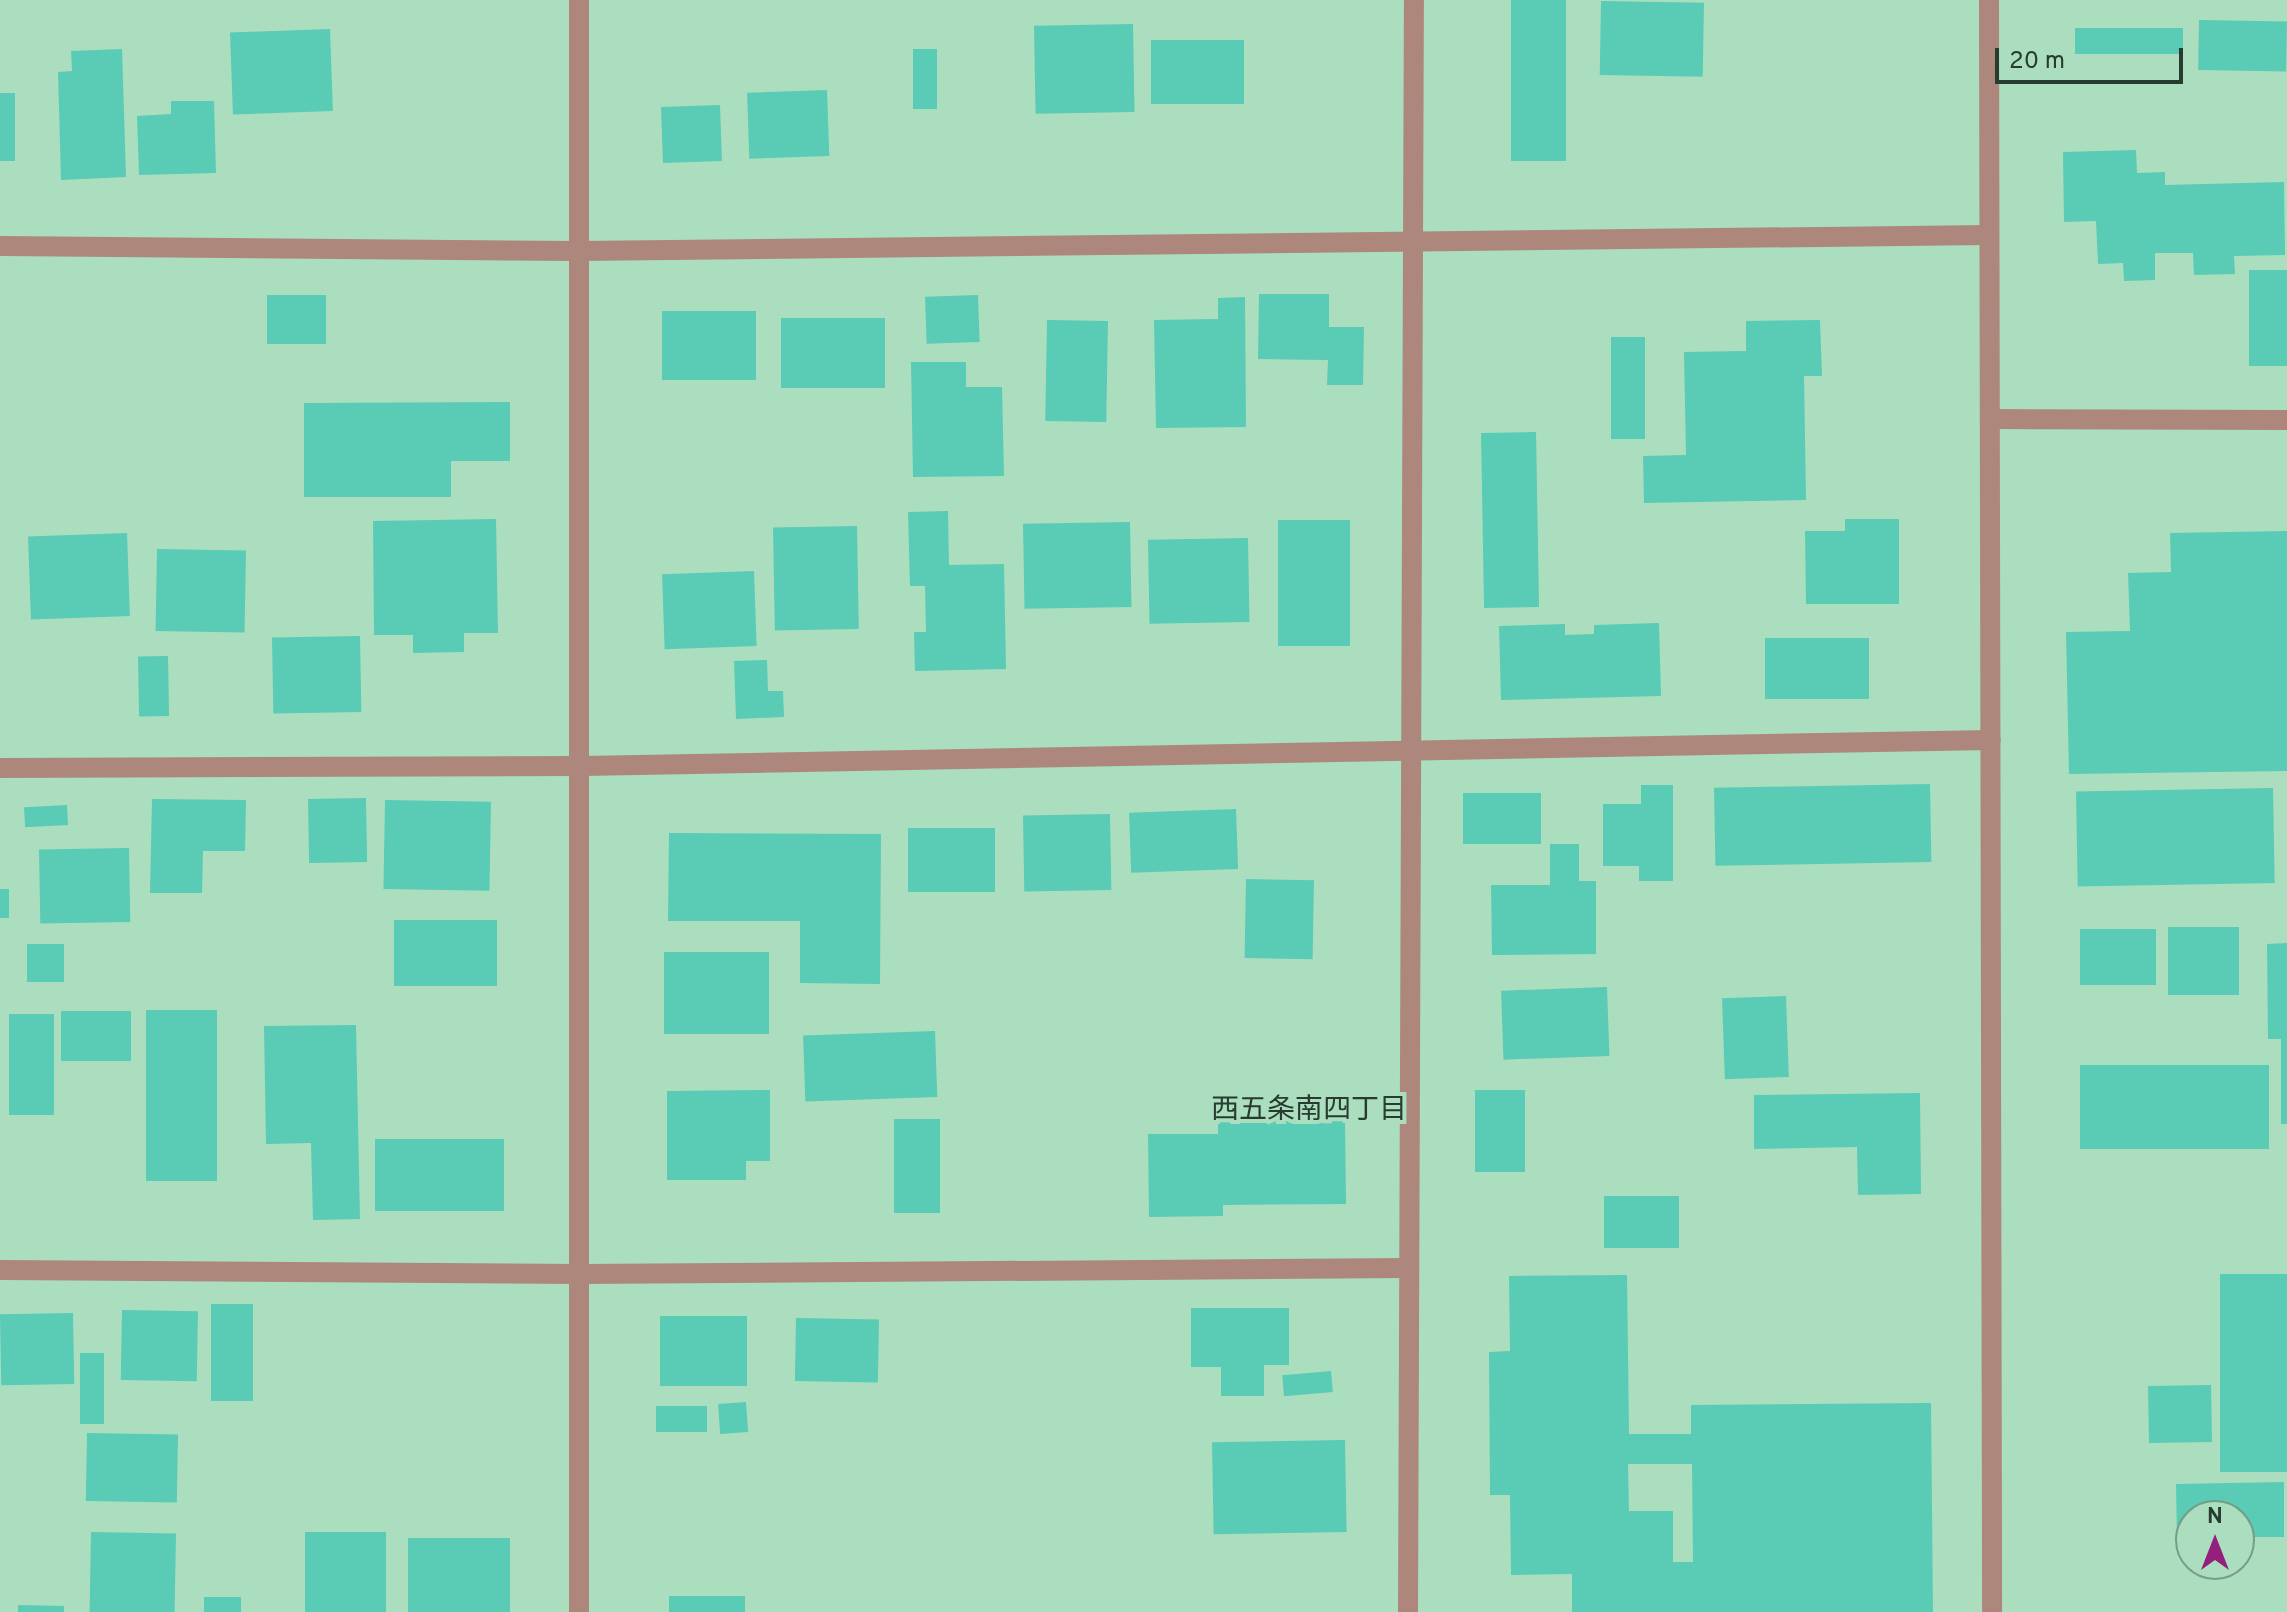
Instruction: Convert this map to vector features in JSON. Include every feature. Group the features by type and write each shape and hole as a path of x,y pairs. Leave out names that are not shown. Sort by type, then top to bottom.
{"street":[{"path":"579,0 582,766 579,1612"},
{"path":"1408,1612 1414,755 1414,0"},
{"path":"1989,0 1992,1612"},
{"path":"0,246 578,251 1414,238 1989,235"},
{"path":"1992,419 2287,420"},
{"path":"0,768 582,766 1414,755 1991,740"},
{"path":"0,1270 580,1274 1409,1268"}],"building":[{"path":"1511,0 1566,0 1566,161 1511,161"},
{"path":"1601,1 1704,3 1703,77 1600,75"},
{"path":"2199,20 2287,22 2286,72 2198,70"},
{"path":"1133,24 1135,112 1036,114 1034,26"},
{"path":"2075,28 2183,28 2183,54 2075,54"},
{"path":"330,29 333,111 233,114 230,32"},
{"path":"1151,40 1244,40 1244,104 1151,104"},
{"path":"122,49 126,177 61,180 58,72 72,71 71,51"},
{"path":"913,49 937,49 937,109 913,109"},
{"path":"827,90 829,156 749,159 747,93"},
{"path":"0,93 15,93 15,161 0,161"},
{"path":"171,101 214,101 216,173 139,175 137,116 171,114"},
{"path":"720,105 722,161 663,163 661,107"},
{"path":"2136,150 2137,173 2165,172 2165,185 2284,182 2285,255 2234,256 2235,274 2194,275 2193,253 2155,253 2155,280 2124,281 2123,263 2098,264 2096,221 2064,222 2063,152"},
{"path":"2249,270 2287,270 2287,366 2249,366"},
{"path":"1259,294 1329,294 1329,327 1364,327 1363,385 1327,385 1328,360 1258,359"},
{"path":"267,295 326,295 326,344 267,344"},
{"path":"978,295 980,342 927,344 925,297"},
{"path":"1245,297 1246,427 1156,428 1154,320 1218,319 1218,298"},
{"path":"662,311 756,311 756,380 662,380"},
{"path":"781,318 885,318 885,388 781,388"},
{"path":"1047,320 1108,321 1106,422 1045,421"},
{"path":"1820,320 1822,376 1804,376 1806,500 1644,503 1643,456 1686,455 1684,352 1746,351 1746,321"},
{"path":"1611,337 1645,337 1645,439 1611,439"},
{"path":"911,362 966,362 966,387 1002,387 1004,476 913,477"},
{"path":"510,402 510,461 451,461 451,497 304,497 304,403"},
{"path":"1536,432 1539,607 1484,608 1481,433"},
{"path":"948,511 949,565 1004,564 1006,669 915,671 914,632 926,632 925,586 910,586 908,512"},
{"path":"496,519 498,633 464,633 464,652 413,653 413,635 374,635 373,521"},
{"path":"1845,519 1899,519 1899,604 1806,604 1805,531 1845,531"},
{"path":"1278,520 1350,520 1350,646 1278,646"},
{"path":"1130,522 1131,607 1024,609 1023,524"},
{"path":"857,526 859,629 775,630 773,527"},
{"path":"2287,531 2287,771 2069,774 2066,632 2130,631 2128,573 2171,572 2170,533"},
{"path":"127,533 130,616 31,619 28,536"},
{"path":"1248,538 1249,622 1149,624 1148,540"},
{"path":"157,549 246,551 245,633 156,631"},
{"path":"754,571 757,646 665,649 662,574"},
{"path":"1659,623 1661,696 1501,700 1499,626 1565,624 1565,635 1594,634 1594,625"},
{"path":"360,636 361,712 273,714 272,638"},
{"path":"1765,638 1869,638 1869,699 1765,699"},
{"path":"168,656 169,716 139,717 138,657"},
{"path":"767,660 768,691 783,691 784,717 736,719 734,661"},
{"path":"1930,784 1931,862 1715,866 1714,788"},
{"path":"1641,785 1673,785 1673,881 1639,881 1639,866 1603,866 1603,804 1641,804"},
{"path":"2273,788 2275,883 2078,886 2076,791"},
{"path":"1463,793 1541,793 1541,844 1463,844"},
{"path":"366,798 367,862 309,863 308,799"},
{"path":"152,799 246,800 245,851 203,851 202,893 150,893"},
{"path":"385,800 491,802 489,891 383,889"},
{"path":"67,805 68,825 25,827 24,807"},
{"path":"1236,809 1238,869 1131,873 1129,813"},
{"path":"1110,814 1111,890 1024,892 1023,816"},
{"path":"908,828 995,828 995,892 908,892"},
{"path":"669,833 881,834 880,984 800,983 800,921 668,921"},
{"path":"1550,844 1579,844 1579,881 1596,881 1596,954 1492,955 1491,885 1550,885"},
{"path":"129,848 130,922 40,924 39,850"},
{"path":"1246,879 1314,880 1313,959 1245,958"},
{"path":"0,889 9,889 9,918 0,918"},
{"path":"394,920 497,920 497,986 394,986"},
{"path":"2168,927 2239,927 2239,995 2168,995"},
{"path":"2080,929 2156,929 2156,985 2080,985"},
{"path":"2287,943 2287,1124 2281,1124 2281,1039 2268,1039 2267,944"},
{"path":"27,944 64,944 64,982 27,982"},
{"path":"664,952 769,952 769,1034 664,1034"},
{"path":"1607,987 1609,1056 1503,1060 1501,991"},
{"path":"1786,996 1789,1077 1725,1079 1722,998"},
{"path":"146,1010 217,1010 217,1181 146,1181"},
{"path":"61,1011 131,1011 131,1061 61,1061"},
{"path":"9,1014 54,1014 54,1115 9,1115"},
{"path":"356,1025 360,1219 313,1220 311,1143 266,1144 264,1026"},
{"path":"935,1031 937,1097 805,1102 803,1036"},
{"path":"2080,1065 2269,1065 2269,1149 2080,1149"},
{"path":"770,1090 770,1161 746,1161 746,1180 667,1180 667,1091"},
{"path":"1475,1090 1525,1090 1525,1172 1475,1172"},
{"path":"1920,1093 1921,1194 1858,1195 1857,1147 1754,1149 1754,1095"},
{"path":"894,1119 940,1119 940,1213 894,1213"},
{"path":"1345,1119 1346,1204 1223,1205 1223,1216 1149,1217 1148,1134 1218,1134 1218,1120"},
{"path":"375,1139 504,1139 504,1211 375,1211"},
{"path":"1604,1196 1679,1196 1679,1248 1604,1248"},
{"path":"2220,1274 2287,1274 2287,1472 2220,1472"},
{"path":"1627,1275 1629,1434 1691,1434 1691,1405 1931,1403 1933,1612 1572,1612 1572,1574 1511,1575 1510,1495 1490,1495 1489,1352 1510,1351 1509,1276","holes":["1628,1464 1692,1464 1693,1562 1673,1562 1673,1511 1629,1511"]},
{"path":"211,1304 253,1304 253,1401 211,1401"},
{"path":"1191,1308 1289,1308 1289,1365 1264,1365 1264,1396 1221,1396 1221,1367 1191,1367"},
{"path":"122,1310 198,1311 197,1381 121,1380"},
{"path":"73,1313 74,1384 1,1385 0,1314"},
{"path":"660,1316 747,1316 747,1386 660,1386"},
{"path":"796,1318 879,1319 878,1382 795,1381"},
{"path":"80,1353 104,1353 104,1424 80,1424"},
{"path":"1331,1371 1333,1392 1284,1396 1282,1375"},
{"path":"2211,1385 2212,1442 2149,1443 2148,1386"},
{"path":"746,1402 748,1432 720,1434 718,1404"},
{"path":"656,1406 707,1406 707,1432 656,1432"},
{"path":"87,1433 178,1435 177,1503 86,1501"},
{"path":"1345,1440 1347,1532 1214,1534 1212,1442"},
{"path":"2284,1482 2284,1537 2255,1537 2255,1500 2176,1500 2176,1484"},
{"path":"91,1532 176,1533 175,1612 90,1612"},
{"path":"305,1532 386,1532 386,1612 305,1612"},
{"path":"408,1538 510,1538 510,1612 408,1612"},
{"path":"669,1596 745,1596 745,1612 669,1612"},
{"path":"204,1597 241,1597 241,1612 204,1612"},
{"path":"18,1605 64,1606 64,1612 18,1612"}],"district":[{"name":"西五条南四丁目","path":"1309,1111"}]}
